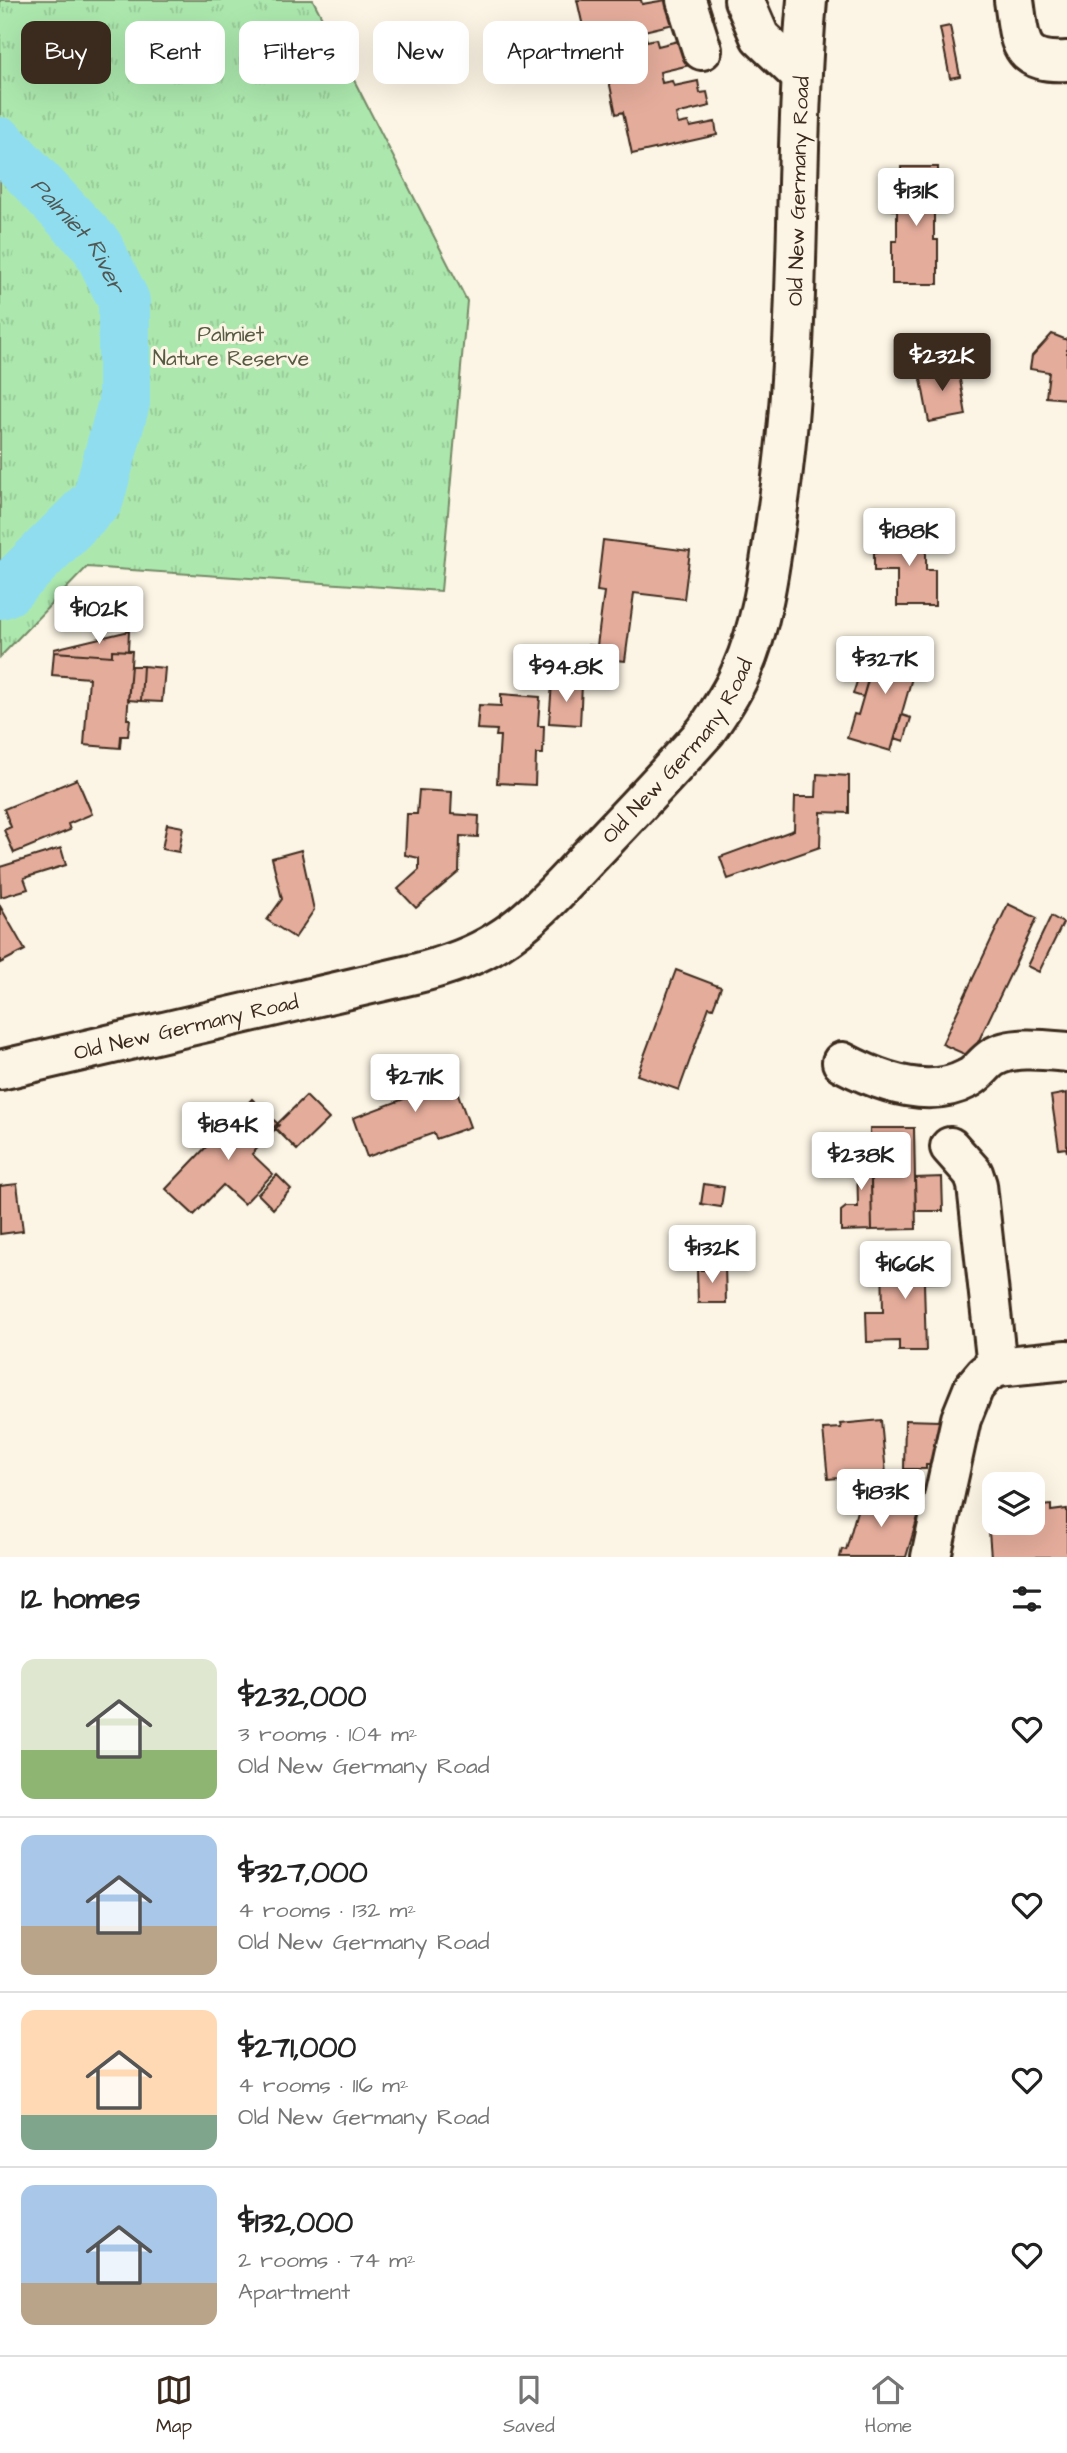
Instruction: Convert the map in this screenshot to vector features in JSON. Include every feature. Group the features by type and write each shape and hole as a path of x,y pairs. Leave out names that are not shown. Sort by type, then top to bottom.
{"street":[{"path":"686,0 702,50"},
{"path":"744,0 760,37 800,75"},
{"name":"Old New Germany Road","path":"0,1070 414,974 446,966 474,954 499,941 566,882 706,731 741,674 754,638 766,588 783,475 790,417 794,340 800,75 807,0"},
{"path":"1014,0 1020,37 1027,51 1043,61 1067,61"},
{"path":"842,1062 872,1077 931,1089 968,1079 994,1056 1029,1049 1067,1052"},
{"path":"950,1147 973,1173 977,1185 998,1367"},
{"path":"931,1557 966,1401 974,1387 985,1374 998,1367 1067,1360"}],"green space":[{"name":"Palmiet Nature Reserve","path":"0,0 313,0 324,21 239,21 239,84 356,84 467,301 441,591 87,567 0,657"}],"building":[{"path":"577,0 641,0 642,4 666,0 668,11 675,9 678,23 648,30 648,21 582,21"},
{"path":"950,26 960,76 950,78 940,28"},
{"path":"656,39 658,46 682,40 694,64 660,72 662,83 672,81 674,86 698,81 700,93 707,92 710,106 676,114 678,124 688,122 690,127 715,122 717,135 632,154 623,112 616,114 610,84 648,84 648,41"},
{"path":"901,167 938,167 938,194 934,194 934,240 938,240 938,284 892,284 892,241 897,241 897,210 893,210 893,196 902,193"},
{"path":"1052,334 1067,340 1067,399 1046,397 1049,372 1030,369 1032,356"},
{"path":"943,364 944,370 958,368 966,415 929,422 919,369"},
{"path":"877,531 887,531 888,552 877,552"},
{"path":"887,531 926,531 926,570 935,570 935,606 897,606 897,571 874,571 874,552 888,552"},
{"path":"603,540 690,551 684,599 634,593 625,661 587,657 588,645 597,646 604,592 597,591"},
{"path":"129,631 128,651 112,650 112,656 54,652 54,649"},
{"path":"880,639 920,650 891,751 847,738 854,714 858,715"},
{"path":"112,650 132,651 128,736 121,736 120,748 84,745 89,678 52,675 54,652 112,656"},
{"path":"131,666 143,666 141,701 128,700"},
{"path":"143,666 165,668 162,702 141,701"},
{"path":"862,666 871,669 863,697 853,694"},
{"path":"552,683 582,685 580,725 549,723"},
{"path":"501,694 540,697 538,726 544,726 543,754 536,754 535,785 497,783 500,736 496,736 497,730 477,729 479,705 501,706"},
{"path":"902,715 911,718 904,741 895,738"},
{"path":"817,774 849,776 849,813 821,812 820,847 728,879 720,857 794,830 795,797 816,797"},
{"path":"77,779 92,814 68,824 70,830 14,853 4,830 11,827 4,809"},
{"path":"419,790 452,792 451,814 479,816 478,837 460,836 459,872 416,908 398,889 419,870 419,858 405,855 407,814 417,814"},
{"path":"167,824 183,827 179,852 162,849"},
{"path":"61,848 66,865 24,878 28,889 1,897 0,867"},
{"path":"301,850 314,910 295,938 267,920 282,899 272,858"},
{"path":"1008,904 1037,918 971,1057 942,1044"},
{"path":"0,906 25,950 0,963"},
{"path":"1051,916 1063,923 1039,972 1027,966"},
{"path":"676,970 721,987 713,1008 709,1007 679,1090 637,1075"},
{"path":"446,1061 470,1127 436,1139 434,1133 367,1157 353,1118 420,1093 412,1073"},
{"path":"1067,1093 1067,1152 1066,1148 1059,1149 1051,1096"},
{"path":"306,1096 329,1119 297,1150 274,1127"},
{"path":"252,1099 279,1125 252,1154 273,1174 244,1204 223,1185 194,1215 166,1189"},
{"path":"870,1128 914,1128 916,1229 872,1230"},
{"path":"870,1139 872,1230 841,1231 841,1211 846,1207 858,1207 857,1156 851,1143 855,1140"},
{"path":"277,1175 291,1189 273,1209 258,1194"},
{"path":"942,1177 943,1211 916,1211 915,1178"},
{"path":"17,1184 23,1231 0,1234 0,1186"},
{"path":"704,1184 724,1187 721,1207 701,1204"},
{"path":"944,1256 945,1282 924,1283 926,1351 899,1351 899,1341 867,1342 866,1312 883,1312 882,1258"},
{"path":"711,1265 725,1265 726,1303 698,1303 697,1270 710,1270"},
{"path":"881,1420 886,1474 828,1479 823,1429 841,1428 840,1424"},
{"path":"905,1420 940,1421 939,1465 926,1465 926,1469 904,1469"},
{"path":"903,1488 924,1494 920,1510 898,1503"},
{"path":"862,1493 920,1510 906,1557 840,1557 842,1549 846,1550"},
{"path":"1051,1505 1051,1511 1067,1509 1067,1557 991,1557 989,1535 1045,1535 1045,1506"}],"waterway":[{"name":"Palmiet River","path":"0,143 97,246 124,301 124,403 98,499 7,590 0,593"}]}
